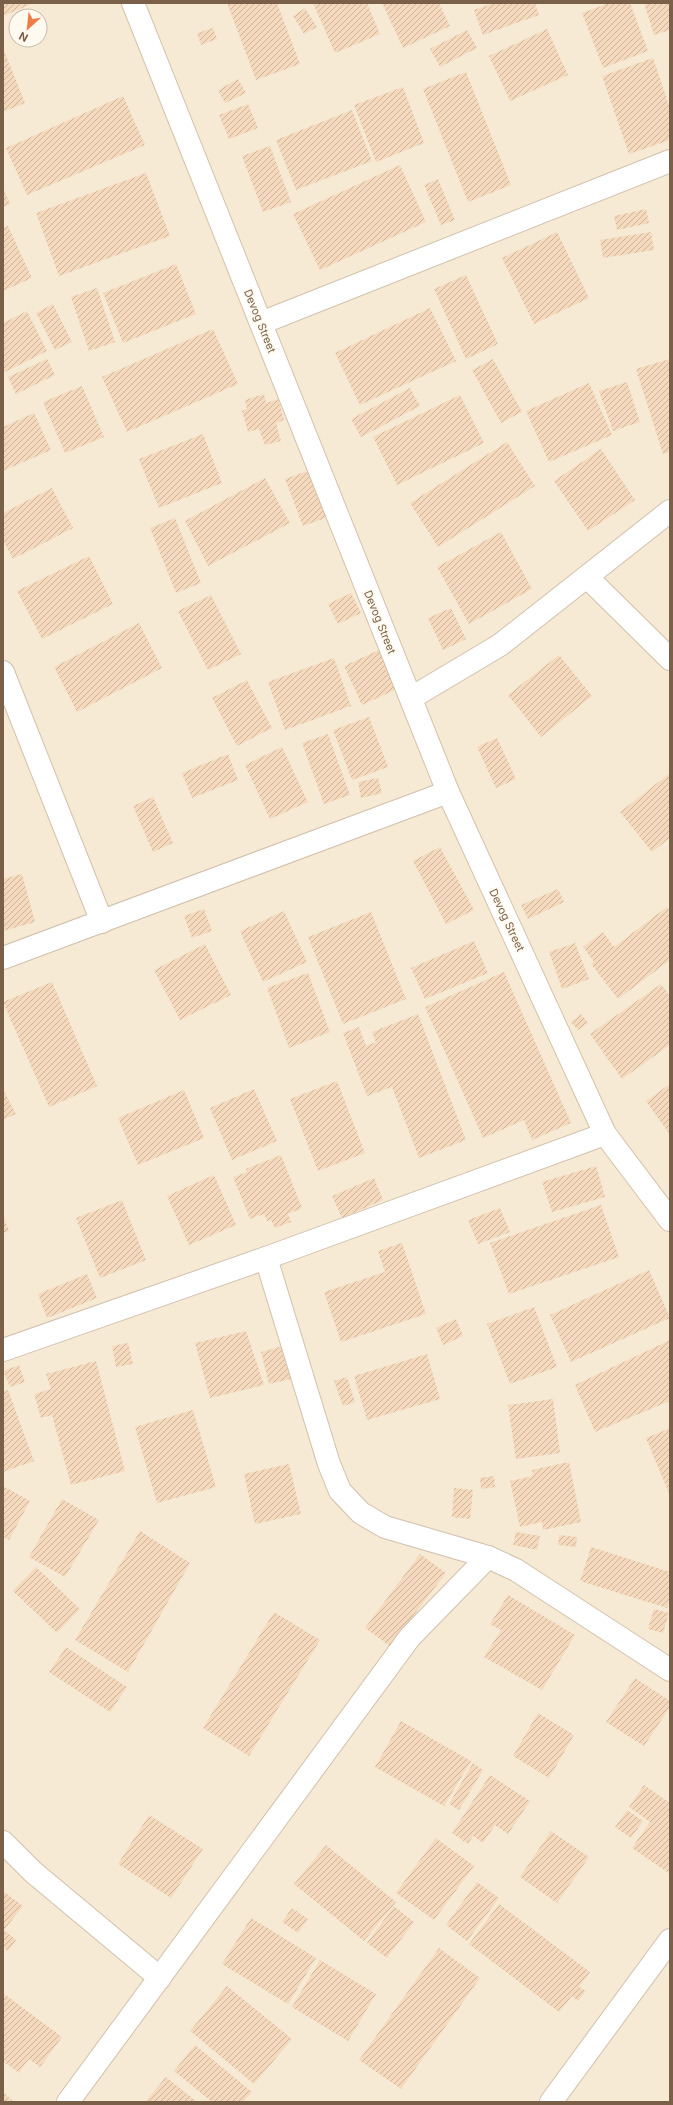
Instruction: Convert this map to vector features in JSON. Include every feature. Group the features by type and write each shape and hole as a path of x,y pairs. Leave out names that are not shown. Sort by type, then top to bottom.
{"street":[{"name":"Devog Street","path":"133,3 448,792 605,1134 670,1220"},
{"path":"261,323 670,160"},
{"path":"411,698 500,646 670,511"},
{"path":"587,577 670,659"},
{"path":"3,672 102,922"},
{"path":"3,958 448,792"},
{"path":"3,1350 266,1258 605,1134"},
{"path":"266,1258 329,1464 340,1491 361,1513 385,1527 488,1557 516,1570 670,1670"},
{"path":"68,2102 410,1637 488,1557"},
{"path":"3,1842 33,1872 160,1978"},
{"path":"550,2102 670,1940"}],"shaded area":[{"path":"3,3 670,3 670,2102 3,2102"}],"building":[{"path":"3,3 34,3 22,8 8,8 8,14 3,16"},
{"path":"227,3 277,3 300,64 256,80"},
{"path":"313,3 367,3 380,34 335,53"},
{"path":"382,3 439,3 450,26 403,48"},
{"path":"494,3 535,3 539,15 483,35 474,10"},
{"path":"609,3 630,3 648,51 603,68 582,13"},
{"path":"644,3 670,3 670,30 654,35"},
{"path":"305,8 317,27 304,34 293,16"},
{"path":"213,28 217,39 201,45 197,33"},
{"path":"547,29 568,75 510,101 489,56"},
{"path":"467,30 477,48 440,67 430,49"},
{"path":"3,48 25,103 3,112"},
{"path":"653,58 670,108 670,140 629,154 602,76"},
{"path":"466,72 511,185 468,202 423,89"},
{"path":"238,79 246,93 225,103 218,90"},
{"path":"403,87 424,143 376,162 354,105"},
{"path":"123,96 145,145 27,195 6,148"},
{"path":"248,104 258,128 229,139 219,115"},
{"path":"352,110 372,161 296,190 276,140"},
{"path":"270,146 291,202 263,212 242,156"},
{"path":"400,165 426,222 320,270 293,214"},
{"path":"146,173 170,236 59,276 36,213"},
{"path":"438,179 455,220 441,225 424,185"},
{"path":"3,188 10,204 3,207"},
{"path":"646,209 649,223 617,230 614,216"},
{"path":"8,226 32,278 3,291 3,228"},
{"path":"557,232 589,298 534,324 502,258"},
{"path":"651,232 654,250 603,258 600,240"},
{"path":"176,264 196,314 123,343 103,293"},
{"path":"466,275 498,344 466,359 434,289"},
{"path":"97,288 115,342 89,351 71,297"},
{"path":"53,304 72,342 55,350 36,313"},
{"path":"430,308 456,361 360,405 335,353"},
{"path":"27,311 47,351 3,373 3,323"},
{"path":"213,329 238,384 127,432 102,377"},
{"path":"47,359 55,375 16,394 8,377"},
{"path":"493,359 522,412 501,423 472,370"},
{"path":"670,359 670,452 663,454 636,369"},
{"path":"627,382 640,422 613,431 599,391"},
{"path":"589,383 612,435 549,462 526,411"},
{"path":"82,386 104,437 65,453 43,402"},
{"path":"410,388 420,406 361,437 351,419"},
{"path":"264,394 266,403 278,399 284,420 276,423 281,441 265,445 259,429 248,432 242,411 247,409 245,400"},
{"path":"460,395 484,443 397,485 373,437"},
{"path":"34,413 51,450 3,471 3,427"},
{"path":"203,434 222,483 159,508 139,459"},
{"path":"507,442 535,486 438,547 410,503"},
{"path":"601,449 635,500 588,531 554,481"},
{"path":"310,470 328,517 303,526 285,479"},
{"path":"265,478 290,523 208,566 185,521"},
{"path":"52,488 73,528 13,559 3,540 3,513"},
{"path":"175,518 201,583 176,593 150,528"},
{"path":"501,532 532,589 469,624 437,567"},
{"path":"89,556 113,604 42,639 17,591"},
{"path":"351,593 361,613 338,624 328,604"},
{"path":"211,595 241,654 208,670 178,611"},
{"path":"451,608 466,639 443,650 428,618"},
{"path":"139,623 162,668 77,712 54,667"},
{"path":"379,650 397,689 362,705 344,666"},
{"path":"559,655 592,696 541,737 508,695"},
{"path":"334,658 351,706 285,730 268,682"},
{"path":"247,680 272,728 237,746 212,698"},
{"path":"369,717 388,767 352,780 333,730"},
{"path":"328,734 350,795 324,804 302,743"},
{"path":"497,738 516,779 496,788 477,747"},
{"path":"282,747 308,802 270,819 245,765"},
{"path":"228,754 238,780 192,798 182,773"},
{"path":"670,773 670,838 652,852 620,812"},
{"path":"378,778 382,793 361,798 358,782"},
{"path":"153,797 173,843 153,852 133,806"},
{"path":"440,847 474,910 446,924 413,861"},
{"path":"22,874 35,922 3,931 3,879"},
{"path":"558,889 564,902 528,919 521,905"},
{"path":"667,907 670,911 670,960 618,999 591,964 594,962 583,947 603,932 614,947"},
{"path":"204,909 212,931 192,938 184,916"},
{"path":"284,911 307,962 263,982 240,931"},
{"path":"371,912 406,999 343,1024 308,937"},
{"path":"474,941 488,973 425,999 411,968"},
{"path":"575,943 589,979 562,989 549,952"},
{"path":"205,944 231,995 180,1020 154,970"},
{"path":"504,972 571,1123 532,1140 524,1120 483,1138 425,1007"},
{"path":"308,973 330,1032 289,1048 267,988"},
{"path":"52,982 97,1086 49,1107 3,1002"},
{"path":"661,984 670,996 670,1045 622,1079 590,1034"},
{"path":"418,1014 466,1140 419,1158 392,1087 367,1096 343,1033 359,1027 366,1046 376,1042 372,1032"},
{"path":"581,1014 588,1023 578,1030 571,1022"},
{"path":"337,1081 365,1153 318,1171 290,1099"},
{"path":"670,1084 670,1135 646,1101"},
{"path":"3,1089 16,1114 3,1120"},
{"path":"254,1089 277,1141 232,1160 210,1108"},
{"path":"184,1090 204,1138 138,1165 118,1118"},
{"path":"281,1155 302,1208 288,1214 291,1222 275,1228 271,1220 267,1221 264,1214 250,1219 233,1177 247,1172 246,1169"},
{"path":"596,1166 605,1197 552,1212 542,1182"},
{"path":"214,1175 236,1225 189,1245 167,1196"},
{"path":"374,1178 383,1200 342,1218 332,1196"},
{"path":"122,1200 146,1260 100,1278 76,1218"},
{"path":"601,1205 619,1257 509,1294 490,1243"},
{"path":"500,1208 510,1232 478,1244 468,1220"},
{"path":"3,1216 9,1231 3,1233"},
{"path":"402,1243 426,1314 341,1342 324,1292 385,1272 378,1251"},
{"path":"649,1270 670,1318 571,1362 550,1315"},
{"path":"87,1274 97,1298 47,1318 38,1294"},
{"path":"534,1307 557,1367 510,1384 487,1324"},
{"path":"456,1319 463,1336 443,1345 436,1328"},
{"path":"246,1331 264,1385 210,1398 195,1343"},
{"path":"670,1340 670,1401 595,1432 575,1385"},
{"path":"128,1343 133,1364 116,1367 112,1346"},
{"path":"283,1346 291,1379 269,1384 261,1352"},
{"path":"427,1354 440,1399 367,1420 354,1376"},
{"path":"96,1361 125,1471 71,1485 52,1415 41,1418 34,1394 51,1389 46,1374"},
{"path":"19,1365 25,1382 10,1387 3,1371"},
{"path":"347,1377 355,1402 343,1406 334,1381"},
{"path":"8,1390 34,1461 3,1472 3,1392"},
{"path":"553,1399 560,1453 516,1459 508,1405"},
{"path":"193,1410 216,1487 157,1503 135,1427"},
{"path":"670,1428 670,1496 646,1438"},
{"path":"569,1462 581,1522 543,1530 542,1522 520,1527 510,1481 533,1476 532,1470"},
{"path":"289,1464 301,1514 255,1524 244,1474"},
{"path":"494,1476 495,1487 481,1489 480,1478"},
{"path":"3,1486 30,1501 9,1540 3,1537"},
{"path":"454,1488 473,1490 470,1519 452,1517"},
{"path":"62,1499 99,1520 65,1577 29,1557"},
{"path":"140,1531 190,1563 128,1672 75,1640"},
{"path":"516,1532 540,1536 537,1550 513,1545"},
{"path":"559,1535 577,1537 576,1547 558,1545"},
{"path":"591,1547 670,1572 670,1598 667,1608 580,1581"},
{"path":"420,1554 446,1573 390,1646 365,1628"},
{"path":"36,1567 80,1609 57,1633 13,1591"},
{"path":"508,1595 575,1635 542,1690 484,1657 501,1630 490,1624"},
{"path":"654,1609 669,1613 663,1633 648,1629"},
{"path":"274,1612 320,1640 249,1756 203,1728"},
{"path":"66,1647 127,1687 110,1712 49,1672"},
{"path":"635,1678 670,1701 670,1707 644,1746 606,1722"},
{"path":"538,1713 574,1735 549,1778 513,1756"},
{"path":"401,1721 471,1761 444,1806 375,1767"},
{"path":"473,1763 483,1770 459,1810 449,1804"},
{"path":"490,1775 530,1801 508,1834 495,1825 483,1843 473,1836 468,1844 452,1833"},
{"path":"644,1785 670,1803 670,1874 632,1848 650,1822 629,1807"},
{"path":"627,1810 643,1821 631,1838 615,1827"},
{"path":"149,1815 203,1849 171,1898 118,1864"},
{"path":"551,1831 589,1857 557,1903 520,1877"},
{"path":"436,1838 474,1866 434,1920 396,1893"},
{"path":"326,1845 396,1902 364,1941 294,1884"},
{"path":"477,1882 499,1898 467,1941 446,1925"},
{"path":"3,1891 23,1906 4,1930 16,1940 8,1951 3,1947"},
{"path":"499,1904 590,1972 579,1987 586,1991 578,2001 572,1996 559,2012 469,1944"},
{"path":"394,1906 414,1922 387,1958 367,1943"},
{"path":"292,1908 308,1919 298,1933 282,1922"},
{"path":"251,1918 316,1958 288,2004 222,1964"},
{"path":"439,1948 480,1978 401,2089 359,2060"},
{"path":"320,1960 376,1994 348,2041 292,2007"},
{"path":"227,1986 292,2039 254,2084 190,2031"},
{"path":"3,1993 62,2037 40,2067 29,2059 19,2073 3,2061"},
{"path":"195,2045 252,2092 243,2102 212,2102 174,2071"},
{"path":"166,2077 197,2102 145,2102"},
{"path":"3,2092 13,2101 12,2102 3,2102"}]}
